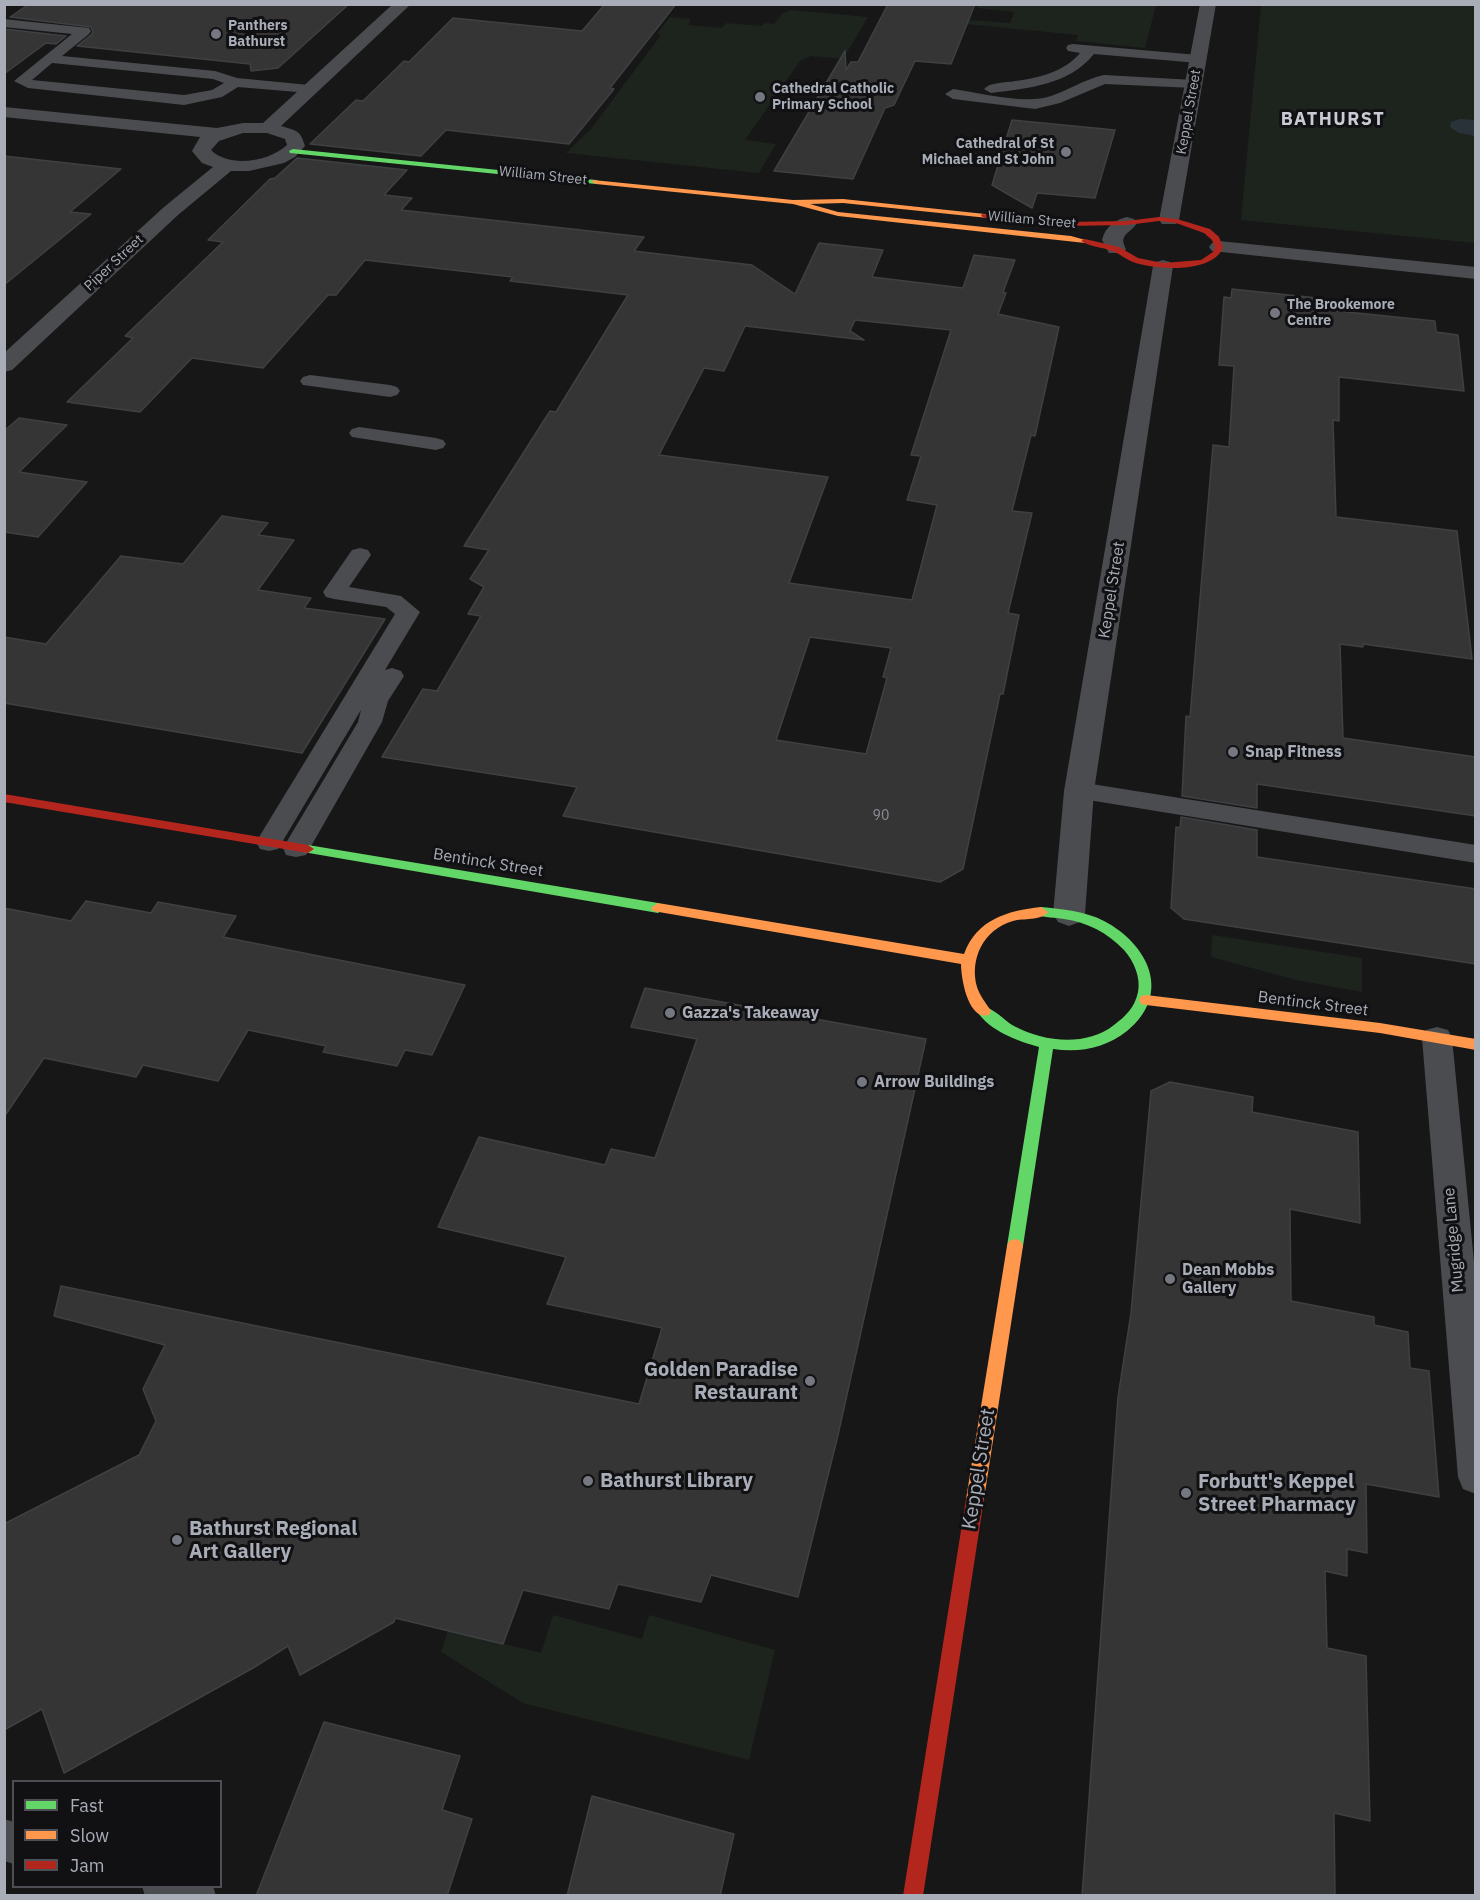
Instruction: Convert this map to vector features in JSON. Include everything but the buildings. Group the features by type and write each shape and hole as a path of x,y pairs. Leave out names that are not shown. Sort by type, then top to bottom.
{"street":[{"path":"268,128 403,4"},
{"name":"Keppel Street","path":"1169,220 1208,4"},
{"path":"4,112 219,134 243,129 268,128 293,136 296,146 285,156 258,164 228,165 214,162 201,152 177,149"},
{"path":"201,152 205,142 219,134"},
{"name":"William Street","path":"293,151 793,202 843,201 1067,224 1169,220 1193,225 1207,231 1216,239 1219,247 1217,253 1203,262 1163,266 1135,260 1116,249 1071,238 837,214 793,202"},
{"name":"Piper Street","path":"4,365 171,211 228,165"},
{"path":"1116,249 1112,236 1117,229 1128,223"},
{"path":"1219,247 1476,273"},
{"name":"Keppel Street","path":"1069,914 1079,791 1163,266"},
{"name":"Bentinck Street","path":"4,798 966,960"},
{"path":"1041,912 1069,914 1097,923 1120,937 1138,956 1147,978 1146,1000 1137,1017 1121,1031 1100,1042 1074,1046 1047,1044 1018,1035 994,1021 976,1002 967,981 966,960 975,940 992,926 1014,915 1041,912"},
{"name":"Bentinck Street","path":"1146,1000 1380,1028 1476,1045"},
{"name":"Keppel Street","path":"913,1896 1047,1044"}],"lane":[{"path":"4,23 84,31 52,59 35,68 21,81 39,86 184,100 217,94 235,82"},
{"path":"1073,48 1198,59"},
{"path":"1090,50 1082,62 1058,75 1015,86 953,94 1035,104 1055,100 1104,79 1194,84"},
{"path":"52,59 215,75 235,82 309,89"},
{"path":"310,381 390,391"},
{"path":"359,433 436,444"},
{"path":"269,842 408,612 393,601 334,592 360,555"},
{"path":"296,848 370,722 376,701 427,616 423,607 414,598 400,592 342,581"},
{"path":"1079,791 1476,854"},
{"name":"Mugridge Lane","path":"1437,1038 1476,1477"},
{"path":"167,1888 195,1896"}],"shaded area":[{"path":"978,5 1156,5 1145,48 1076,41 1078,35 966,24 968,20 1010,23 1014,12 977,8"},
{"path":"1261,5 1475,5 1475,243 1241,220"},
{"path":"791,10 868,17 843,59 811,56 800,61 745,140 776,144 759,173 566,153 591,129 661,35 657,34 670,17 691,19 688,25 722,28 726,23 762,26 764,23 774,24 782,14"},
{"path":"1460,119 1475,120 1475,136 1459,133 1450,127 1451,122"},
{"path":"1212,935 1362,958 1362,992 1296,980 1211,957"},
{"path":"553,1615 642,1639 649,1615 775,1650 749,1760 523,1703 441,1652 448,1630 541,1653"}],"traffic: fast":[{"path":"293,151 596,182"},
{"path":"308,849 658,908"},
{"path":"984,1011 998,1023 1022,1036 1048,1043 1074,1045 1099,1041 1114,1033 1131,1020 1141,1006 1145,991 1144,975 1139,961 1129,947 1099,924 1085,918 1041,912"},
{"path":"1015,1246 1047,1044"}],"traffic: slow":[{"path":"596,182 793,202 843,201 985,216"},
{"path":"793,202 838,214 1085,241"},
{"path":"658,908 967,960"},
{"path":"984,1011 976,1000 968,976 971,952 977,941 985,931 1001,920 1041,912"},
{"path":"1146,1000 1380,1028 1476,1045"},
{"path":"975,1499 1015,1246"}],"traffic: jam":[{"path":"985,216 1067,224 1127,223 1159,219 1177,221 1207,231 1216,239 1219,247 1217,253 1203,262 1163,266 1135,260 1116,249 1085,241"},
{"path":"4,798 308,849"},
{"path":"913,1896 975,1499"}],"place":[{"name":"Panthers Bathurst","path":"216,34"},
{"name":"Cathedral Catholic Primary School","path":"760,97"},
{"name":"Cathedral of St Michael and St John","path":"1066,152"},
{"name":"The Brookemore Centre","path":"1275,313"},
{"name":"Snap Fitness","path":"1233,752"},
{"name":"Gazza's Takeaway","path":"670,1013"},
{"name":"Arrow Buildings","path":"862,1082"},
{"name":"Dean Mobbs Gallery","path":"1170,1279"},
{"name":"Golden Paradise Restaurant","path":"810,1381"},
{"name":"Bathurst Library","path":"588,1481"},
{"name":"Forbutt's Keppel Street Pharmacy","path":"1186,1493"},
{"name":"Bathurst Regional Art Gallery","path":"177,1540"}],"district":[{"name":"BATHURST","path":"1333,120"}]}
